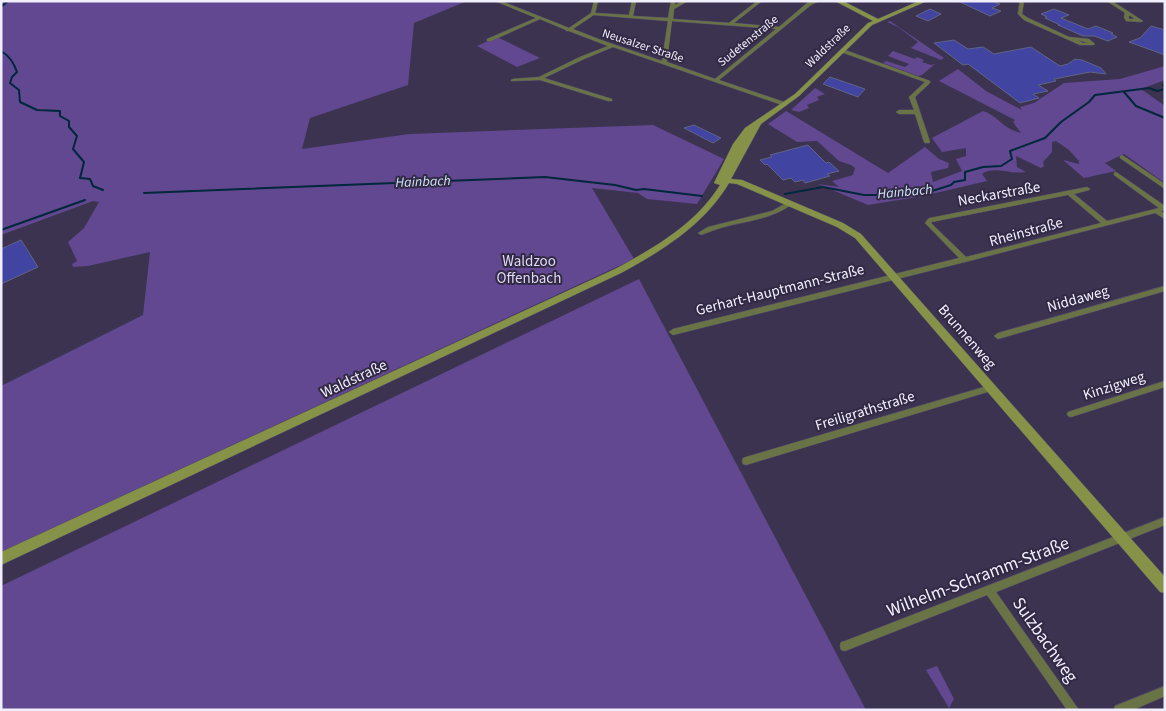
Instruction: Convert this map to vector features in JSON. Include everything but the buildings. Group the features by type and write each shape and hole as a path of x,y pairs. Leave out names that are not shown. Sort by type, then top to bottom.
{"main road":[{"path":"838,1 876,20"},
{"name":"Waldstraße","path":"707,206 723,178 742,136 797,95 876,20 924,1"},
{"path":"857,10 875,17 876,20"},
{"path":"869,14 894,13"},
{"name":"Waldstraße","path":"1,560 618,271 669,242 690,225 717,196 723,178 736,163 758,123"},
{"path":"736,163 739,175 750,187"},
{"path":"723,178 737,181 750,187"},
{"path":"723,178 740,186 750,187"},
{"path":"717,196 740,186"},
{"name":"Brunnenweg","path":"750,187 856,234 1165,587"}],"street":[{"name":"Neusalzer Straße","path":"497,1 612,46 785,104"},
{"path":"593,14 596,1"},
{"path":"631,17 634,1"},
{"path":"664,63 673,1"},
{"path":"672,8 686,1"},
{"path":"730,24 760,1"},
{"name":"Sudetenstraße","path":"716,80 809,4 816,1"},
{"path":"1022,1 1020,12 1024,18 1069,38"},
{"path":"1110,1 1127,12"},
{"path":"568,30 593,14 780,28"},
{"path":"489,40 539,18"},
{"path":"513,80 540,78 612,46"},
{"path":"843,51 928,82 912,95 927,142"},
{"path":"540,78 610,100"},
{"path":"899,112 917,112"},
{"path":"1122,157 1165,187"},
{"path":"1116,174 1164,208"},
{"name":"Neckarstraße","path":"965,260 931,227 928,223 930,220 1088,189"},
{"path":"1069,194 1106,224"},
{"path":"701,233 716,226 781,211 790,204"},
{"name":"Rheinstraße","path":"893,277 1164,208"},
{"path":"1156,210 1165,217"},
{"name":"Gerhart-Hauptmann-Straße","path":"673,332 893,277"},
{"name":"Niddaweg","path":"998,336 1165,288"},
{"name":"Kinzigweg","path":"1071,414 1165,384"},
{"name":"Freiligrathstraße","path":"746,461 992,388"},
{"name":"Wilhelm-Schramm-Straße","path":"845,646 1165,521"},
{"name":"Sulzbachweg","path":"988,590 1074,710"},
{"path":"1119,710 1165,691"}],"green space":[{"name":"Waldzoo Offenbach","path":"1,1 467,1 414,23 408,85 310,118 302,149 409,134 653,125 724,159 697,204 647,199 638,193 592,188 634,259 1,552 1,386 143,315 150,252 88,266 73,267 72,264 77,261 68,242 84,228 99,202 93,201 1,235"},
{"path":"890,21 944,58 941,60 911,48 918,42 898,27 887,22"},
{"path":"497,37 540,58 517,67 477,46"},
{"path":"893,51 915,59 917,57 924,60 922,62 931,65 935,64 918,76 883,63 886,61 905,67 909,64 888,56"},
{"path":"1165,66 1165,80 1141,89 1165,106 1165,183 1124,154 1105,163 1116,171 1084,178 1063,160 1079,164 1079,161 1069,150 1056,141 1052,142 1052,152 1043,162 1044,166 1041,168 1016,156 1017,167 1026,172 986,171 982,174 987,181 923,196 868,205 818,184 839,187 832,181 853,175 855,168 839,161 817,141 797,142 768,124 786,111 888,173 925,147 939,159 949,163 948,168 931,172 933,182 962,171 956,159 966,156 966,148 942,152 932,138 983,111 1009,128 1021,133 1013,122 1015,120 939,81 958,69 986,91 1022,110 1020,107 1034,103 1064,83 1120,79"},
{"path":"815,88 825,94 817,97 819,100 807,105 809,108 799,112 791,110"},
{"path":"639,279 866,710 1,710 1,586"},
{"path":"937,666 954,699 949,708 926,670"}],"waterway":[{"path":"1,7 8,1"},
{"path":"1,51 9,57 16,69 17,72 12,77 10,83 19,90 20,102 37,110 60,111 60,116 69,121 69,127 77,136 73,149 84,162 80,178 90,179 93,186 103,190"},
{"name":"Hainbach","path":"1165,84 1163,85 1165,88"},
{"name":"Hainbach","path":"785,194 823,187 864,195 905,195 915,192 932,191 951,185 954,182 965,180 965,172 983,167 1001,166 1012,159 1010,151 1045,138 1061,122 1089,102 1095,95 1149,88 1157,91 1165,89"},
{"path":"1124,92 1136,106 1165,118"},
{"name":"Hainbach","path":"144,193 545,177 615,185 636,190 644,189 702,196"},
{"name":"Hainbach","path":"1,230 85,200"}]}
